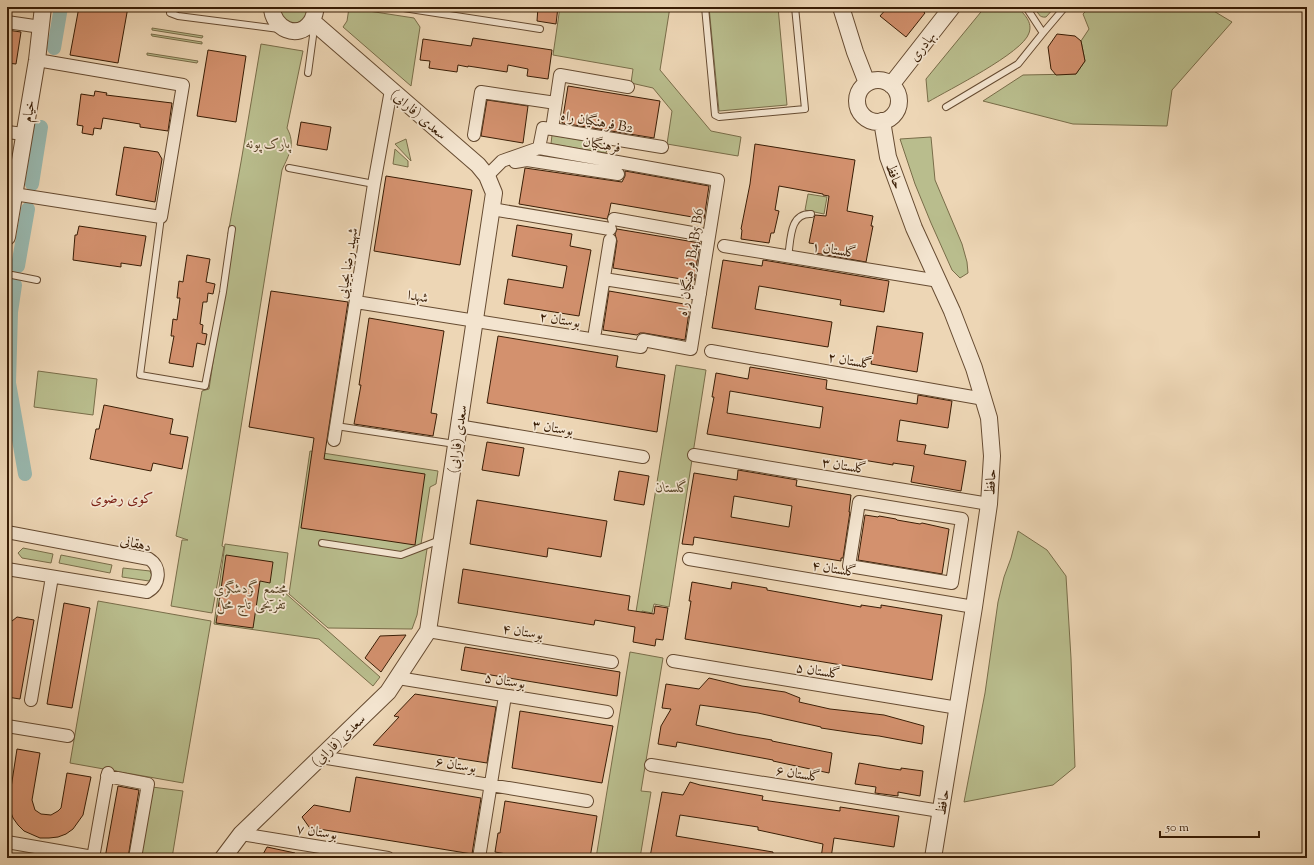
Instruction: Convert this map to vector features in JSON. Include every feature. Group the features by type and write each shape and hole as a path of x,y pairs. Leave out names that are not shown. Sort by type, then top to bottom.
{"street":[{"name":"خیام","path":"7,238 36,60 43,7"},
{"path":"272,7 272,15 275,22 286,30 294,31 307,27 314,14"},
{"path":"841,7 855,52 867,83"},
{"name":"بهادری","path":"891,84 952,7"},
{"name":"سعدی (فارابی)","path":"223,858 241,834 388,692 428,631 494,193 492,171 478,165 391,90 314,14"},
{"path":"7,22 41,27"},
{"path":"14,194 161,217 183,85 36,60"},
{"name":"فرهنگیان راه B2","path":"628,87 560,75 552,129 662,147"},
{"path":"873,80 879,80 891,84 896,90 899,105 893,115 882,121 869,120 860,111 857,98 862,87 873,80"},
{"name":"شهید رضا یحیایی","path":"334,440 374,184 391,90"},
{"path":"474,135 481,92 556,104"},
{"name":"حافظ","path":"882,121 888,157 914,228 939,281 971,361 984,399 989,418 992,456 989,504 974,607 933,858"},
{"path":"539,148 543,128 552,129"},
{"path":"7,132 24,134"},
{"path":"492,171 527,160 620,169 626,141"},
{"name":"فرهنگیان","path":"492,171 502,161 539,148 620,169 718,180"},
{"name":"فرهنگیان راه B4 B5 B6","path":"691,348 718,180"},
{"path":"492,209 611,229 709,236"},
{"path":"595,332 611,229"},
{"name":"گلستان ۱","path":"724,246 939,281"},
{"path":"604,279 700,294"},
{"name":"شهدا","path":"356,302 474,321"},
{"name":"بوستان ۲","path":"474,321 642,344 691,348"},
{"name":"گلستان ۲","path":"711,351 984,399"},
{"name":"بوستان ۳","path":"458,426 643,457"},
{"name":"گلستان ۳","path":"694,455 989,504"},
{"path":"948,517 962,500"},
{"path":"859,502 948,517 962,519 952,583 849,566 859,502"},
{"name":"دهقانی","path":"7,532 149,559 154,562 157,567 158,577 155,586 152,590 147,592 7,569"},
{"name":"گلستان ۴","path":"689,560 974,607"},
{"path":"31,700 52,576"},
{"name":"بوستان ۴","path":"428,631 612,662"},
{"name":"گلستان ۵","path":"673,661 958,708"},
{"name":"بوستان ۵","path":"398,678 607,712"},
{"path":"479,858 505,696"},
{"path":"8,729 68,736"},
{"name":"بوستان ۶","path":"320,757 587,800"},
{"name":"گلستان ۶","path":"652,766 940,811"},
{"path":"7,842 93,858 108,774 148,784 135,858"},
{"name":"بوستان ۷","path":"241,834 388,858"}],"lane":[{"path":"171,7 170,13 178,16 286,30"},
{"path":"397,7 540,29"},
{"path":"705,7 716,115 718,117 805,109 795,7"},
{"path":"1026,7 1042,33"},
{"path":"946,107 1018,64 1042,33 1065,7"},
{"path":"308,73 313,36 314,14"},
{"path":"289,168 374,184"},
{"path":"788,257 792,228 796,219 804,214 811,214"},
{"path":"161,217 140,375 205,386 223,292 232,229"},
{"path":"7,274 37,280"},
{"path":"336,426 456,444"},
{"path":"322,543 401,555 442,539"}],"green space":[{"path":"279,7 309,7 306,16 301,22 293,23 284,21"},
{"path":"560,7 670,7 660,70 711,131 741,137 738,156 667,144 672,111 653,88 631,83 633,69 553,55"},
{"path":"709,7 778,7 787,105 719,111"},
{"path":"985,7 1017,7 1025,15 1029,22 1029,33 1024,41 1014,51 928,102 926,79"},
{"path":"1035,7 1055,7 1046,17 1042,17 1039,15"},
{"path":"1090,7 1207,7 1232,22 1172,90 1167,126 1073,124 983,101 1023,75 1076,74 1085,61 1081,41 1089,29 1083,14"},
{"path":"349,8 414,18 420,27 411,86 343,27 347,21"},
{"path":"152,28 203,36 202,38 152,30"},
{"path":"151,34 202,42 202,44 152,36"},
{"name":"پارک پونه","path":"261,44 303,51 287,128 290,134 291,145 282,170 222,546 224,547 212,613 171,606 182,540 188,540 176,536 202,391 209,389 232,235 228,234"},
{"path":"147,53 198,61 197,63 147,55"},
{"path":"552,135 608,145 606,153 551,144"},
{"path":"931,137 935,180 962,244 967,262 968,273 960,278 952,270 931,223 915,184 900,139"},
{"path":"406,139 411,161 395,144"},
{"path":"395,149 408,161 408,167 393,164"},
{"path":"808,194 827,197 824,214 805,210"},
{"name":"گلستان","path":"676,365 706,370 669,607 654,604 652,613 642,611 641,619 635,618"},
{"path":"38,371 97,379 93,415 34,407"},
{"path":"310,451 438,471 436,484 430,487 421,544 427,549 417,615 412,629 328,628 289,594"},
{"path":"1018,531 1047,550 1066,576 1075,767 1053,785 964,802 985,693 998,602"},
{"name":"مجتمع گردشگری تفریحی تاج محل","path":"225,544 288,553 283,591 380,677 373,686 319,639 214,624"},
{"path":"23,548 53,554 51,563 22,558 18,553"},
{"path":"61,555 112,565 110,573 59,563"},
{"path":"123,568 150,571 152,576 149,581 122,577"},
{"path":"98,601 211,621 183,783 70,763"},
{"path":"630,652 663,658 641,791 651,792 640,858 596,858"},
{"path":"152,787 183,791 172,858 140,858"}],"building":[{"path":"79,7 128,7 118,63 70,55"},
{"path":"538,7 558,7 556,24 537,21"},
{"path":"888,7 918,7 925,13 906,37 880,16"},
{"path":"7,30 21,32 16,64 7,63"},
{"path":"1057,34 1075,36 1081,41 1085,61 1076,74 1056,75 1051,69 1048,47"},
{"path":"473,38 552,50 548,79 527,76 528,69 508,65 507,72 458,65 457,72 429,68 430,61 420,60 423,39 471,46"},
{"path":"208,50 246,56 236,122 197,116"},
{"path":"568,86 660,101 654,138 562,123"},
{"path":"95,91 107,93 106,95 172,103 168,131 140,127 140,124 103,118 101,129 94,128 93,135 82,133 83,126 77,125 81,94 94,96"},
{"path":"487,100 528,106 523,143 481,136"},
{"path":"301,122 331,127 327,150 297,145"},
{"path":"755,144 855,160 847,211 873,216 871,226 873,226 866,262 815,253 816,244 809,243 815,215 826,216 829,196 823,194 779,186 775,210 779,211 774,233 771,233 769,243 741,239 741,229 750,184"},
{"path":"124,147 158,152 162,159 155,202 116,195"},
{"path":"525,168 622,182 625,176 625,171 709,186 704,219 611,203 607,219 519,204"},
{"path":"386,176 472,190 460,265 374,251"},
{"path":"517,225 572,234 570,246 591,250 579,316 504,304 508,279 563,288 567,266 512,256"},
{"path":"79,226 146,236 141,266 121,263 121,267 73,260 75,235 77,235"},
{"path":"617,229 700,243 694,281 613,268 617,241 615,234"},
{"path":"187,255 210,259 206,282 215,284 213,294 208,293 207,302 203,302 200,324 203,325 202,333 207,334 205,345 197,343 193,367 169,363 174,336 171,336 173,319 177,320 180,298 177,298 179,281 183,282"},
{"path":"723,260 762,266 763,260 889,281 884,312 840,305 841,300 759,286 755,309 832,322 828,347 712,328"},
{"path":"271,291 348,302 324,459 425,474 415,545 301,528 314,438 249,427"},
{"path":"609,291 690,305 685,340 644,333 637,335 603,330"},
{"path":"369,318 444,331 431,413 437,414 433,436 354,424 361,385 359,385"},
{"path":"877,326 923,333 917,372 871,364"},
{"path":"498,336 618,356 616,367 665,375 657,432 487,403"},
{"path":"750,367 827,380 826,389 917,404 918,395 952,401 948,428 900,420 897,441 926,445 924,454 966,461 961,491 911,482 914,466 893,463 893,465 707,434 714,397 712,397 716,373 748,379","holes":["730,391 823,407 820,428 727,413"]},
{"path":"104,405 173,419 170,434 188,437 182,469 153,463 151,471 90,459 96,429 99,429"},
{"path":"487,442 524,448 519,476 482,470"},
{"path":"738,470 797,480 796,486 851,495 850,512 843,558 841,558 841,561 694,537 693,545 682,544 694,473 737,480","holes":["734,496 792,506 789,527 731,517"]},
{"path":"619,471 649,476 644,505 614,500"},
{"path":"477,500 607,521 601,557 548,548 547,557 470,544"},
{"path":"865,515 879,516 920,524 922,523 949,529 942,574 858,560"},
{"path":"226,555 273,562 270,583 260,581 253,628 216,623"},
{"path":"463,569 630,596 628,610 654,614 655,606 668,608 663,640 656,639 655,646 633,642 635,627 595,620 594,625 458,603"},
{"path":"692,582 731,589 732,582 861,607 861,605 881,608 881,605 942,615 932,680 685,639 691,601 689,601"},
{"path":"64,603 90,608 72,708 47,704"},
{"path":"17,617 34,620 20,699 7,697 7,625"},
{"path":"406,635 381,672 365,658 380,636"},
{"path":"465,647 620,672 617,696 461,670"},
{"path":"709,678 742,686 785,692 800,698 799,702 830,709 884,715 924,726 922,744 821,728 758,713 700,705 696,725 832,753 829,773 773,760 677,742 676,747 658,744 661,726 671,709 662,708 666,684 699,689"},
{"path":"415,694 496,707 487,763 373,745 399,717 394,716"},
{"path":"520,711 613,726 602,783 512,768"},
{"path":"17,749 40,753 32,800 35,810 41,814 51,815 61,808 67,773 91,777 83,815 73,829 66,834 58,837 40,838 24,831 13,818 9,801"},
{"path":"859,763 901,770 901,768 923,771 920,796 898,792 898,796 875,793 876,787 855,784"},
{"path":"356,777 481,798 472,854 319,829 314,834 302,817 314,805 350,812"},
{"path":"690,782 763,796 762,800 840,811 840,807 899,816 894,847 834,838 831,858 821,858 823,844 758,830 758,827 680,815 676,836 773,852 773,858 650,857 662,792 683,795"},
{"path":"118,786 139,790 128,858 105,858"},
{"path":"505,801 597,816 590,858 511,858 512,855 495,852 498,833 500,833"},
{"path":"267,847 295,853 295,858 261,858"}],"waterway":[{"path":"54,48 61,7"},
{"path":"32,184 41,127"},
{"path":"18,266 28,209"},
{"path":"15,285 11,312 9,383 25,474"}],"district":[{"name":"کوی رضوی","path":"122,498"}]}
